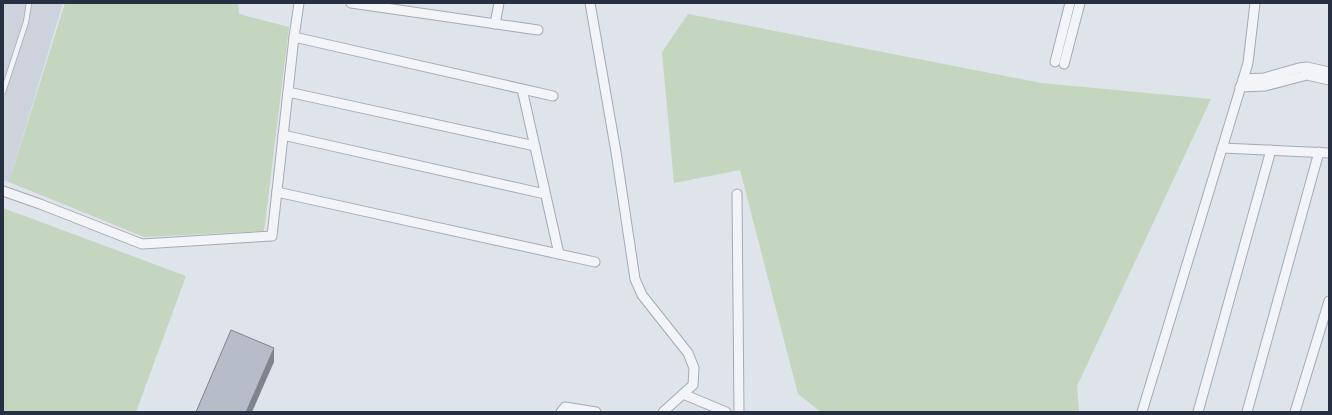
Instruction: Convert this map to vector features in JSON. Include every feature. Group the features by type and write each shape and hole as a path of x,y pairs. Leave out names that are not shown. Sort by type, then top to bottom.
{"street":[{"path":"3,191 142,244 272,236 299,3"},
{"path":"351,3 538,30"},
{"path":"495,24 499,3"},
{"path":"590,3 616,152 635,279 642,296 688,353 694,368 693,385 663,412"},
{"path":"1055,62 1070,3"},
{"path":"1064,64 1080,3"},
{"path":"1142,412 1248,63 1255,3"},
{"path":"294,37 553,96"},
{"path":"1242,83 1299,68 1315,68 1329,72"},
{"path":"1242,83 1265,86 1307,75 1329,80"},
{"path":"522,89 559,254"},
{"path":"288,92 535,146"},
{"path":"283,135 545,194"},
{"path":"1222,148 1329,153"},
{"path":"1198,412 1271,150"},
{"path":"1247,412 1319,152"},
{"path":"277,192 594,262"},
{"path":"737,194 739,412"},
{"path":"1294,412 1329,301"},
{"path":"683,394 726,412"},
{"path":"560,412 566,408 596,412"}],"lane":[{"path":"3,92 26,22 30,3"}],"shaded area":[{"path":"3,3 63,3 9,182 3,180"}],"green space":[{"path":"65,3 238,3 239,14 289,27 264,231 144,237 9,182"},
{"path":"688,14 1041,83 1211,99 1077,386 1079,412 821,412 798,394 740,170 674,183 662,52"},
{"path":"3,208 186,276 136,412 3,412"}],"building":[{"path":"231,330 274,348 246,412 196,412"}]}
